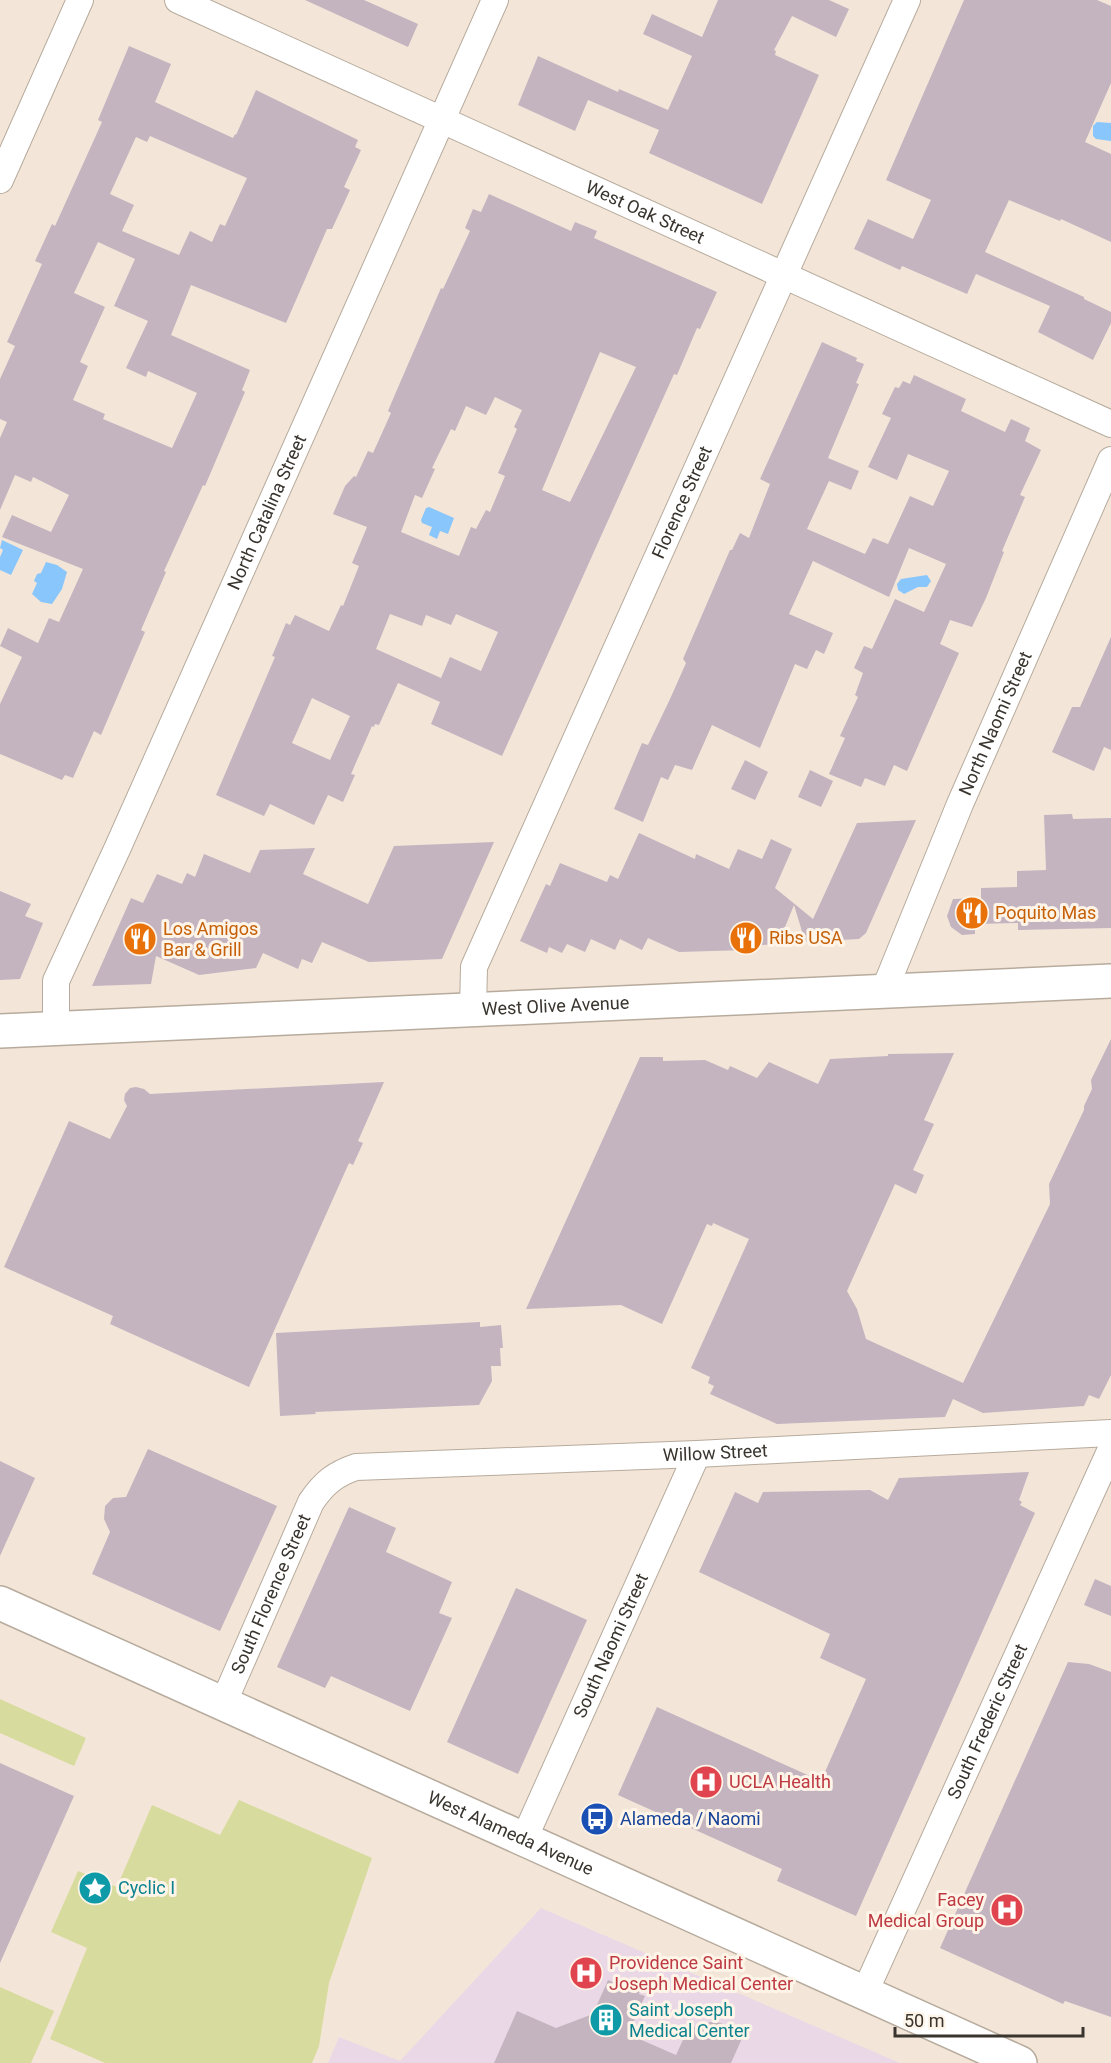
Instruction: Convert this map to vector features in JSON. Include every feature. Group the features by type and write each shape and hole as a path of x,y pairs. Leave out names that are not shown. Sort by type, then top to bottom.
{"main road":[{"name":"West Olive Avenue","path":"0,1031 1111,981"},
{"name":"West Alameda Avenue","path":"0,1602 1020,2063"}],"street":[{"path":"0,180 80,0"},
{"name":"West Oak Street","path":"178,0 1111,424"},
{"name":"North Catalina Street","path":"56,1028 56,981 118,847 495,0"},
{"name":"Florence Street","path":"473,1010 474,967 907,0"},
{"name":"North Naomi Street","path":"884,991 960,804 1111,460"},
{"name":"Willow Street","path":"322,1486 341,1472 356,1467 697,1454 1111,1433"},
{"name":"South Frederic Street","path":"865,1992 1111,1449"},
{"name":"South Naomi Street","path":"524,1839 697,1454"},
{"name":"South Florence Street","path":"223,1704 311,1502 322,1486"}],"shaded area":[{"name":"Providence Saint Joseph Medical Center","path":"541,1908 900,2063 328,2063 339,2037 400,2061"}],"green space":[{"path":"0,1699 86,1738 74,1766 0,1733"},
{"path":"239,1800 372,1858 329,1983 319,2046 312,2063 105,2063 50,2039 87,1948 51,1932 78,1871 117,1887 152,1805 220,1835"},
{"path":"0,1987 54,2011 31,2063 0,2063"}],"water":[{"path":"1097,122 1111,123 1111,141 1096,139 1093,136 1093,126"},
{"path":"429,507 454,518 448,534 440,531 437,539 429,535 432,527 422,523 421,520 426,508"},
{"path":"2,540 23,550 11,575 0,570"},
{"path":"46,562 57,565 67,572 62,589 52,604 41,602 32,594 37,583 34,581 37,574 41,573"},
{"path":"927,575 931,581 927,587 918,587 904,594 898,590 897,584 901,579"}],"building":[{"path":"305,0 364,0 418,24 408,47"},
{"path":"718,0 829,0 849,9 836,37 792,16 774,50 775,55 819,75 762,204 649,153 659,130 588,100 575,131 518,105 538,56 618,92 619,89 668,110 692,56 643,34 652,14 702,37"},
{"path":"964,0 1097,0 1111,6 1111,83 1085,142 1111,154 1111,242 1061,219 1060,221 1009,200 985,252 1084,297 1111,312 1111,323 1093,360 1038,332 1050,306 976,274 967,294 902,266 900,270 854,249 868,219 913,239 931,200 886,180"},
{"path":"129,46 171,64 155,102 233,138 256,90 358,140 355,147 361,150 344,187 350,190 332,229 327,229 286,323 191,285 171,335 250,370 242,390 245,392 205,486 203,485 164,571 166,572 141,630 145,632 101,735 94,731 73,778 65,775 62,780 0,754 0,704 22,657 0,646 8,628 38,643 49,618 59,622 83,569 2,537 12,515 51,532 69,495 33,477 31,482 15,475 0,510 0,438 7,422 0,419 0,379 15,346 7,342 42,264 35,261 52,224 55,226 102,122 98,120","holes":["150,136 247,178 225,226 220,224 212,242 190,231 179,255 122,231 134,205 110,194 136,137 147,142","98,242 135,259 114,306 148,321 126,368 146,377 148,371 197,393 172,448 103,419 105,414 73,400 88,366 80,362 105,307 74,293"]},
{"path":"489,194 571,231 575,222 597,231 594,238 717,292 700,329 697,328 677,375 674,374 502,756 431,724 440,702 398,683 379,725 372,726 351,774 355,775 343,802 328,795 314,825 270,804 264,816 216,795 275,657 272,656 286,623 290,625 295,615 329,631 341,605 343,606 359,566 352,563 367,527 333,514 345,486 354,476 356,477 368,451 373,453 391,413 388,411 441,288 443,289 470,231 465,228 473,209 481,212","holes":["600,352 636,367 570,502 542,490","495,397 522,410 514,427 517,429 498,473 505,476 490,512 486,510 476,529 471,527 459,556 401,532 415,495 422,498 435,469 432,468 451,429 455,431 466,406 486,415","390,614 422,626 426,615 451,625 456,614 498,632 481,671 450,657 441,678 376,649","312,698 350,716 330,760 292,743"]},
{"path":"822,342 857,358 856,361 864,364 856,383 859,384 828,458 859,471 851,490 829,481 807,529 865,554 873,538 888,544 910,496 933,506 949,471 908,454 897,480 868,467 891,418 882,414 895,387 899,388 903,381 910,384 914,375 966,399 961,411 1005,432 1011,419 1030,428 1025,441 1041,450 1020,495 1025,497 1002,551 1004,552 986,598 972,627 950,620 940,644 959,653 907,771 894,765 885,786 865,778 861,787 829,774 845,738 840,736 858,697 855,695 863,673 854,668 864,646 872,649 895,599 924,612 946,564 909,548 889,597 813,561 789,614 833,633 824,654 816,650 807,669 795,664 760,748 712,725 692,770 675,765 668,780 661,777 643,822 614,809 642,743 648,745 670,699 686,663 683,659 730,550 740,533 749,538 770,484 760,479"},
{"path":"1111,637 1111,750 1104,747 1094,771 1052,752 1072,707 1080,707"},
{"path":"745,760 768,772 755,800 731,789"},
{"path":"810,770 833,781 821,807 798,797"},
{"path":"1072,814 1073,819 1111,818 1111,928 1018,930 1018,923 975,924 975,934 962,935 951,927 947,916 953,899 981,898 981,888 1017,887 1017,871 1046,870 1044,815"},
{"path":"916,820 866,933 859,939 802,942 804,938 794,905 778,944 749,946 747,950 679,952 648,938 642,950 620,939 615,950 591,939 585,952 567,944 562,953 549,947 547,953 520,941 546,884 550,886 560,863 607,882 610,875 618,879 639,833 695,859 696,854 729,869 738,849 762,859 771,839 792,849 775,888 813,919 857,823"},
{"path":"494,842 442,959 369,962 322,942 312,963 302,959 298,969 263,953 256,968 199,975 156,956 151,984 92,986 131,898 143,903 157,874 182,884 187,873 195,877 204,854 250,873 260,850 315,848 303,874 368,904 394,846"},
{"path":"0,891 31,904 25,916 43,923 20,979 0,980"},
{"path":"1111,1039 1111,1375 1099,1399 1089,1395 1084,1406 983,1413 953,1399 945,1417 777,1424 710,1394 714,1386 708,1383 710,1377 691,1368 749,1239 713,1223 712,1226 707,1224 662,1324 621,1305 526,1309 640,1057 663,1057 663,1061 705,1060 728,1070 730,1066 757,1078 769,1062 818,1084 830,1059 888,1056 888,1054 954,1053 924,1120 934,1124 913,1170 924,1175 916,1194 895,1184 847,1291 857,1309 866,1339 963,1383 1050,1204 1049,1184 1084,1110 1092,1089 1091,1080"},
{"path":"384,1082 358,1141 363,1143 353,1165 349,1163 249,1387 110,1324 113,1316 4,1267 69,1121 110,1139 127,1106 124,1100 125,1094 130,1088 144,1089 150,1094"},
{"path":"480,1322 480,1327 501,1325 503,1348 500,1348 501,1366 491,1366 492,1381 479,1405 315,1412 316,1414 280,1416 276,1333"},
{"path":"148,1449 277,1506 220,1631 92,1574 110,1532 104,1519 105,1506 113,1498 126,1497"},
{"path":"0,1461 35,1478 0,1556"},
{"path":"1029,1472 1019,1500 1022,1502 1020,1505 1035,1513 856,1916 777,1881 782,1869 618,1795 657,1707 821,1781 866,1679 820,1658 830,1634 699,1572 735,1492 758,1503 763,1492 870,1490 888,1500 899,1478"},
{"path":"349,1507 396,1528 386,1552 452,1582 439,1613 452,1618 410,1711 331,1676 325,1688 277,1667"},
{"path":"1095,1579 1111,1586 1111,1616 1084,1605"},
{"path":"516,1588 587,1620 518,1774 447,1742"},
{"path":"1068,1662 1089,1664 1111,1672 1111,2017 1065,2001 1063,2004 940,1948"},
{"path":"0,1763 74,1796 0,1963"},
{"name":"Saint Joseph Medical Center","path":"617,1977 641,1988 639,1994 645,1996 628,2034 676,2055 688,2029 710,2022 718,2022 744,2034 731,2063 494,2063 517,2011 556,2028 593,2014 608,1980 615,1983"}],"place":[{"name":"Poquito Mas","path":"972,913"},
{"name":"Ribs USA","path":"746,938"},
{"name":"Los Amigos Bar & Grill","path":"140,939"},
{"name":"UCLA Health","path":"706,1782"},
{"name":"Alameda / Naomi","path":"597,1819"},
{"name":"Cyclic I","path":"95,1888"},
{"name":"Facey Medical Group","path":"1007,1910"},
{"name":"Providence Saint Joseph Medical Center","path":"586,1973"},
{"name":"Saint Joseph Medical Center","path":"606,2020"}]}
